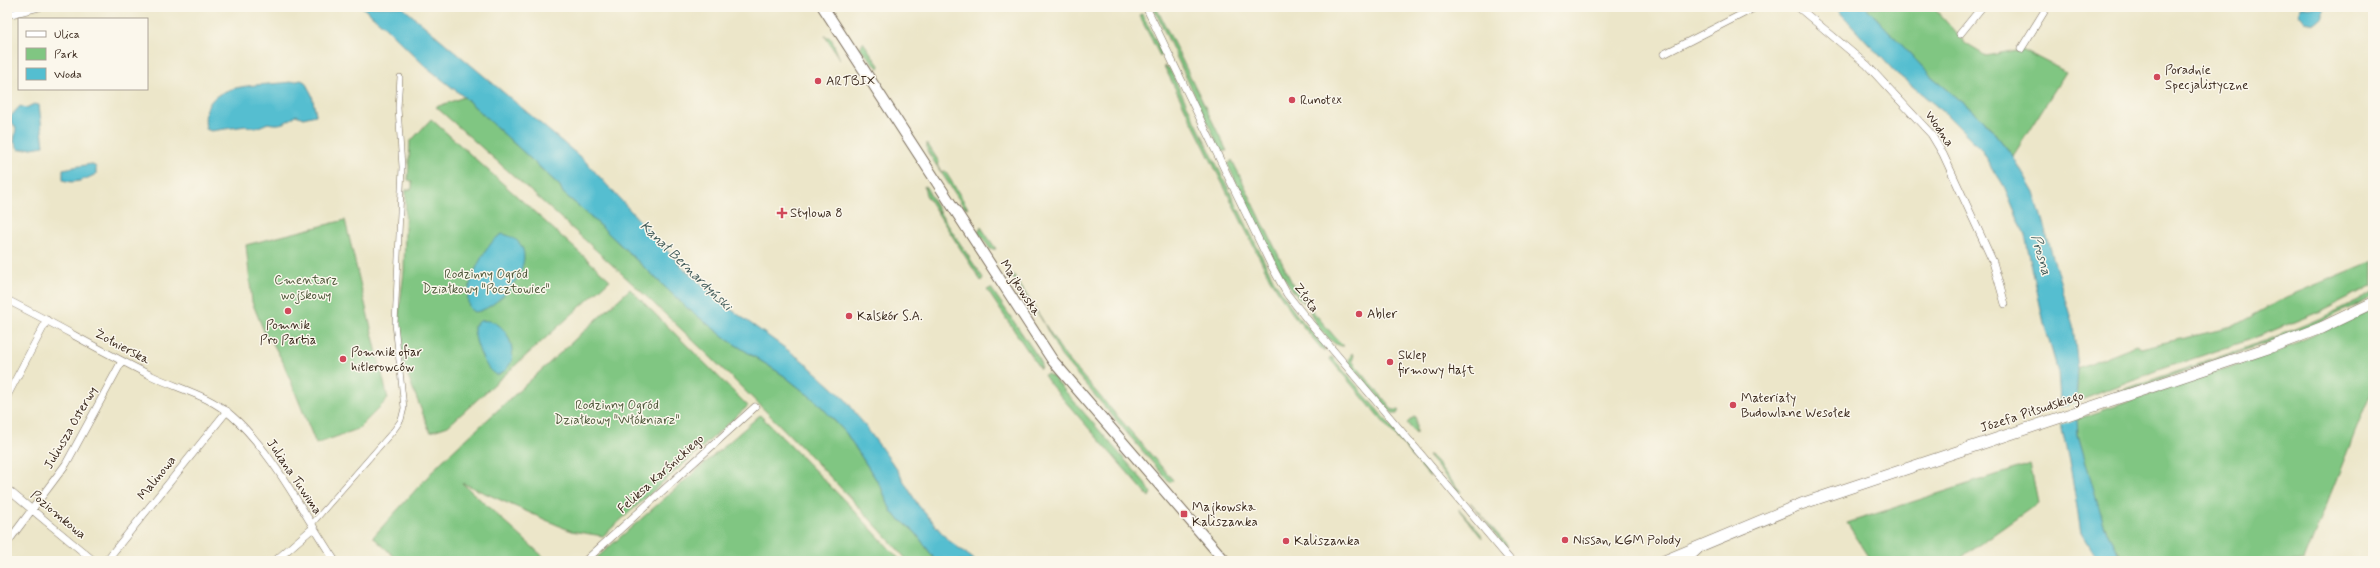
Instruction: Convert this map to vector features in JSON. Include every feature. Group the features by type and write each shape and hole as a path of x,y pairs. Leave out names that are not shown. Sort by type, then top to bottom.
{"main road":[{"name":"Majkowska","path":"823,7 1052,361 1223,560"},
{"name":"Józefa Piłsudskiego","path":"1664,561 1682,552 1699,548 1749,524 1801,504 2296,338 2373,303"},
{"name":"Józefa Piłsudskiego","path":"1684,561 1699,548"}],"street":[{"path":"7,15 39,7"},
{"name":"Złota","path":"1146,7 1270,263 1287,294 1310,324 1511,561"},
{"path":"1664,54 1756,7"},
{"name":"Wodna","path":"1798,7 1867,65 1931,134 1943,154 1993,262 2004,304"},
{"path":"1960,34 1982,7"},
{"path":"2021,49 2047,7"},
{"path":"275,561 312,527 401,420 404,408 395,324 402,167 398,108 400,77"},
{"name":"Żołnierska","path":"7,300 122,361 165,382 191,391 227,411"},
{"path":"7,396 47,320"},
{"name":"Juliusza Osterwy","path":"7,543 66,464 122,361"},
{"name":"Feliksa Karśnickiego","path":"585,561 755,406"},
{"name":"Juliana Tuwima","path":"227,411 260,446 335,561"},
{"name":"Malinowa","path":"106,561 227,411"},
{"name":"Poziomkowa","path":"7,489 94,561"}],"green space":[{"path":"1153,7 1156,7 1227,151 1221,151"},
{"path":"1866,7 1933,7 1966,44 1986,56 2021,49 2066,72 2013,156 1985,121 1931,76"},
{"path":"1142,14 1162,53 1160,56 1139,15"},
{"path":"825,36 831,38 840,60"},
{"path":"863,42 880,67 878,68 860,48"},
{"path":"1164,66 1169,68 1273,279 1296,314 1324,346 1324,352 1292,313 1270,279"},
{"path":"464,97 560,186 563,193 588,214 686,307 728,340 783,375 817,402 846,433 881,487 892,513 915,532 936,561 908,561 796,442 679,327 619,271 436,107"},
{"name":"Rodzinny Ogród Działkowy \"Pocztowiec\"","path":"431,119 610,280 448,426 430,432 404,366 400,342 399,312 404,271 406,190 412,189 412,181 408,180 410,142"},
{"path":"927,143 939,162 937,164 942,173 945,171 968,208 964,207 927,151"},
{"path":"1232,160 1295,289 1305,302 1298,297 1288,283 1264,241 1228,165"},
{"path":"924,186 983,278 981,281 926,195"},
{"name":"Cmentarz wojskowy","path":"345,220 388,399 358,429 316,444 283,362 271,340 268,341 252,302 246,245"},
{"path":"981,227 996,249 990,249 978,231"},
{"path":"2373,261 2373,285 2321,311 2252,339 2159,370 2076,402 2078,368 2136,345 2141,348 2232,327 2286,297"},
{"path":"1013,274 1040,316 1011,275"},
{"path":"991,288 1040,360 1040,369 987,290"},
{"name":"Rodzinny Ogród Działkowy \"Włókniarz\"","path":"630,289 748,406 603,536 571,531 462,483 548,561 399,561 373,537 440,463"},
{"path":"2373,292 2373,297 2295,333 2103,399 2103,397 2240,350 2308,324"},
{"path":"1310,308 1343,346 1333,342 1322,332 1310,313"},
{"path":"2373,309 2373,387 2304,561 2127,561 2117,549 2101,518 2078,435 2077,419 2268,355"},
{"path":"1041,319 1065,356 1173,480 1170,483 1061,356"},
{"path":"1352,353 1354,355 1352,361 1393,410 1399,410 1397,414 1393,414 1348,362"},
{"path":"1332,357 1427,468 1430,477 1329,358"},
{"path":"1047,374 1052,376 1146,484 1151,493 1149,497 1050,384 1044,375"},
{"path":"760,415 848,504 901,561 593,561"},
{"path":"1415,416 1416,417 1416,434 1407,423"},
{"path":"1430,455 1461,492 1459,492 1428,456"},
{"path":"2030,464 2038,503 1956,561 1872,561 1847,523"},
{"path":"1470,502 1508,546 1504,545"},
{"path":"1459,510 1481,534 1482,538"}],"water":[{"path":"362,7 402,7 585,161 683,268 729,308 803,361 846,400 896,468 918,505 947,539 976,561 936,561 915,532 892,513 881,487 846,433 817,402 783,375 728,340 686,307 588,214 563,193 560,186 464,97 425,66"},
{"name":"Prosna","path":"1835,7 1866,7 1931,76 1983,119 2013,156 2034,192 2073,326 2078,368 2076,402 2078,435 2105,528 2118,552 2127,561 2098,561 2081,533 2071,471 2062,429 2058,372 2044,323 2025,235 2004,186 1981,149 1945,113 1895,72"},
{"path":"2300,7 2323,7 2323,17 2315,24 2305,22 2299,14"},
{"path":"301,80 305,82 312,95 316,115 303,118 296,115 283,123 268,123 256,128 246,126 211,131 206,129 206,112 212,100 223,92 254,85"},
{"path":"34,104 39,105 44,146 19,150 14,142 16,128 11,121 11,116 20,106 26,108"},
{"path":"91,164 96,167 96,174 76,182 63,180 63,169"},
{"path":"503,234 517,241 524,252 523,264 517,278 508,291 496,302 485,309 474,312 469,306 468,296 470,284 475,271 489,246 496,238"},
{"path":"480,321 495,323 501,327 509,338 512,361 506,370 497,375 488,368 475,338 474,326"}],"pier":[{"path":"2078,401 2079,418 2059,425 2058,408"}],"place":[{"name":"Poradnie Specjalistyczne","path":"2157,77"},
{"name":"ARTBIX","path":"818,81"},
{"name":"Runotex","path":"1292,100"},
{"name":"Stylowa 8","path":"782,213"},
{"name":"Pomnik Pro Partia","path":"288,311"},
{"name":"Abler","path":"1359,314"},
{"name":"Kalskór S.A.","path":"849,316"},
{"name":"Pomnik ofiar hitlerowców","path":"343,359"},
{"name":"Sklep firmowy Haft","path":"1390,362"},
{"name":"Materiały Budowlane Wesołek","path":"1733,405"},
{"name":"Majkowska Kaliszanka","path":"1184,514"},
{"name":"Nissan, KGM Polody","path":"1565,540"},
{"name":"Kaliszanka","path":"1286,541"}],"water label":[{"name":"Kanał Bernardyński","path":"686,266"}]}
